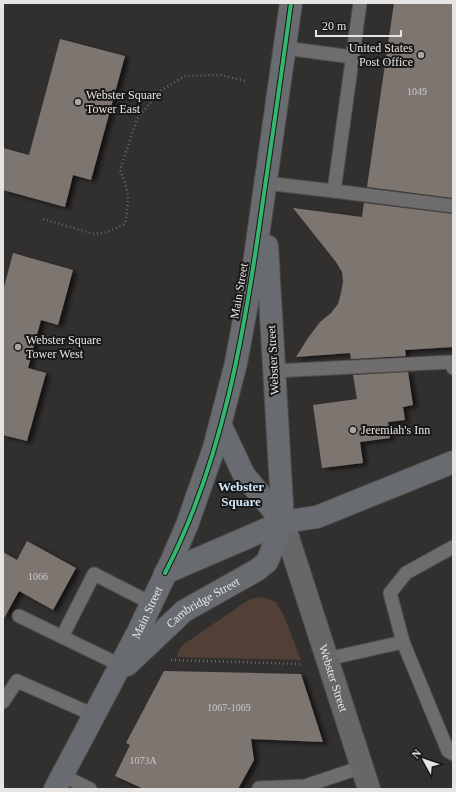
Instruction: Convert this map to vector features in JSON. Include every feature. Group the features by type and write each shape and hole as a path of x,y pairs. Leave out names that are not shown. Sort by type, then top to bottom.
{"main road":[{"name":"Main Street","path":"59,782 151,603 190,519 221,426 236,363 253,271 292,3"},
{"name":"Webster Street","path":"265,190 283,522 369,789"},
{"name":"Webster Street","path":"221,426 244,475 283,522"},
{"path":"165,573 283,522 317,517 453,462"},
{"name":"Cambridge Street","path":"116,672 184,611 257,570 267,562 283,522"}],"lane":[{"path":"334,191 360,3"},
{"path":"285,48 352,57"},
{"path":"265,190 334,191 453,206"},
{"path":"274,371 451,362 453,368"},
{"path":"453,548 406,573 390,592 403,642 448,751 453,754"},
{"path":"62,637 94,574 151,603"},
{"path":"19,616 62,637 116,672"},
{"path":"327,659 403,642"},
{"path":"3,702 17,681 94,715"},
{"path":"259,789 305,786 362,767"},
{"path":"59,782 90,789"}],"path":[{"path":"43,219 94,234 107,232 125,224 129,201 126,185 120,170 137,120 160,91 185,76 220,75 244,81"},
{"path":"164,660 306,664"}],"shaded area":[{"path":"263,597 276,602 284,616 301,660 177,657 178,651 184,644 250,599"}],"building":[{"path":"394,3 453,3 453,198 367,187"},
{"name":"Webster Square Tower East","path":"60,39 125,56 91,180 73,175 65,207 3,190 3,148 29,155"},
{"path":"364,203 453,214 453,347 405,350 406,356 351,359 350,353 296,357 320,322 331,313 338,304 343,282 342,272 336,262 293,208 362,217"},
{"name":"Webster Square Tower West","path":"13,253 73,270 58,325 41,320 28,368 46,373 27,441 3,435 3,291"},
{"name":"Jeremiah's Inn","path":"408,372 413,405 403,407 405,420 388,422 390,438 360,442 363,463 322,468 313,405 357,399 353,375"},
{"path":"27,541 76,568 53,610 19,591 3,620 3,552 17,560"},
{"path":"164,671 301,674 323,742 251,739 254,760 238,789 144,789 115,776 130,745 126,743"}],"cycle path":[{"path":"165,573 185,530 202,486 217,440 229,394 248,300 291,3"}],"place":[{"name":"United States Post Office","path":"421,55"},
{"name":"Webster Square Tower East","path":"78,102"},
{"name":"Webster Square Tower West","path":"18,347"},
{"name":"Jeremiah's Inn","path":"353,430"}],"district":[{"name":"Webster Square","path":"241,494"}]}
